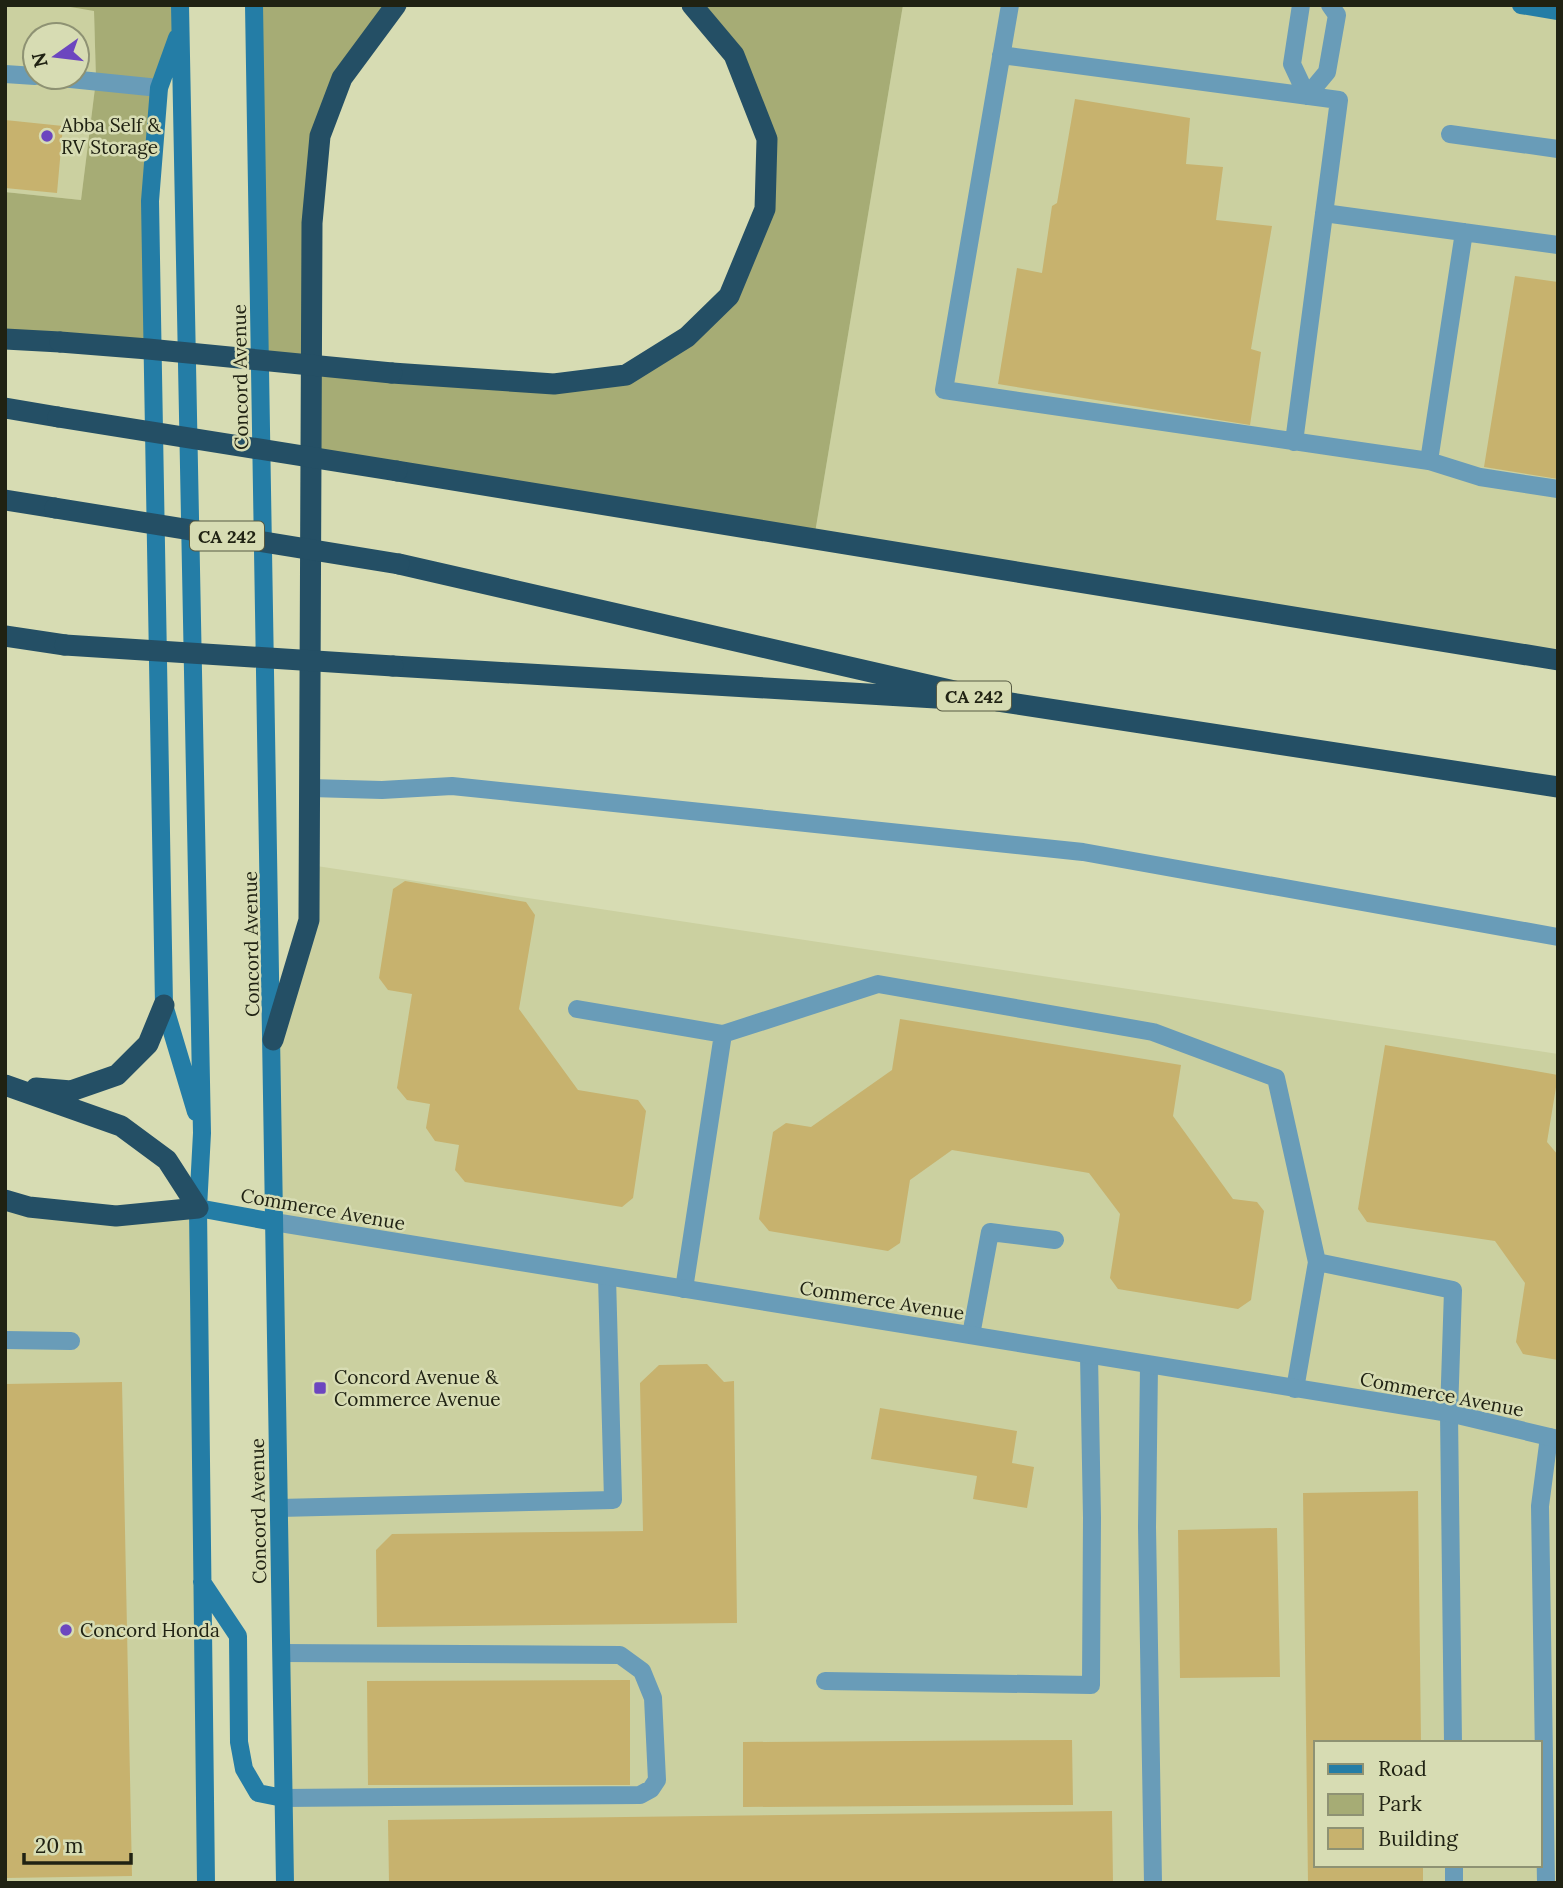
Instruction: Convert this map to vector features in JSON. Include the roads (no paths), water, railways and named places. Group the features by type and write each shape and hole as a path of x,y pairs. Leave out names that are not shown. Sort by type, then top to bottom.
{"highway":[{"path":"273,1040 309,920 313,223 320,136 342,78 396,5"},
{"path":"5,339 148,349 392,373 554,384 626,375 687,337 729,296 765,209 767,139 734,55 692,5"},
{"path":"5,408 1558,660"},
{"name":"CA 242","path":"5,500 399,564 998,701 1558,787"},
{"path":"5,636 65,645 998,701"},
{"path":"7,1085 71,1091 117,1075 148,1044 164,1005"},
{"path":"5,1200 29,1207 116,1216 198,1208 167,1160 121,1126 7,1085"}],"main road":[{"path":"180,5 202,1133 198,1208 206,1883"},
{"name":"Concord Avenue","path":"254,5 285,1883"},
{"path":"1521,5 1558,11"},
{"path":"181,25 159,88 150,201 164,1005 202,1133"},
{"name":"Commerce Avenue","path":"198,1208 274,1222"},
{"path":"202,1582 238,1636 239,1742 244,1769 258,1793 284,1798"}],"street":[{"path":"1010,5 944,390 1429,461 1480,477 1558,489"},
{"path":"1301,5 1292,64 1307,96"},
{"path":"1307,96 1327,72 1337,15 1330,5"},
{"path":"1001,55 1339,100 1294,442"},
{"path":"91,81 159,88"},
{"path":"1450,134 1558,149"},
{"path":"1324,213 1558,245"},
{"path":"1429,461 1464,232"},
{"path":"310,788 382,790 452,786 1083,852 1558,937"},
{"path":"578,1009 723,1034 878,984 1153,1032 1276,1079 1317,1262 1295,1389"},
{"path":"684,1289 723,1034"},
{"name":"Commerce Avenue","path":"274,1222 1449,1413 1553,1438"},
{"path":"971,1335 990,1232 1055,1240"},
{"path":"1317,1262 1453,1290 1449,1413 1453,1741"},
{"path":"279,1508 613,1500 607,1276"},
{"path":"5,1340 71,1341"},
{"path":"825,1681 1091,1685 1089,1355"},
{"path":"1149,1365 1147,1527 1153,1883"},
{"path":"1546,1883 1540,1506 1553,1438"},
{"path":"282,1653 620,1655 642,1671 653,1698 657,1780 651,1789 640,1795 284,1798"}],"place":[{"name":"Abba Self & RV Storage","path":"47,136"},
{"name":"Concord Avenue & Commerce Avenue","path":"320,1388"},
{"name":"Concord Honda","path":"66,1630"}]}
